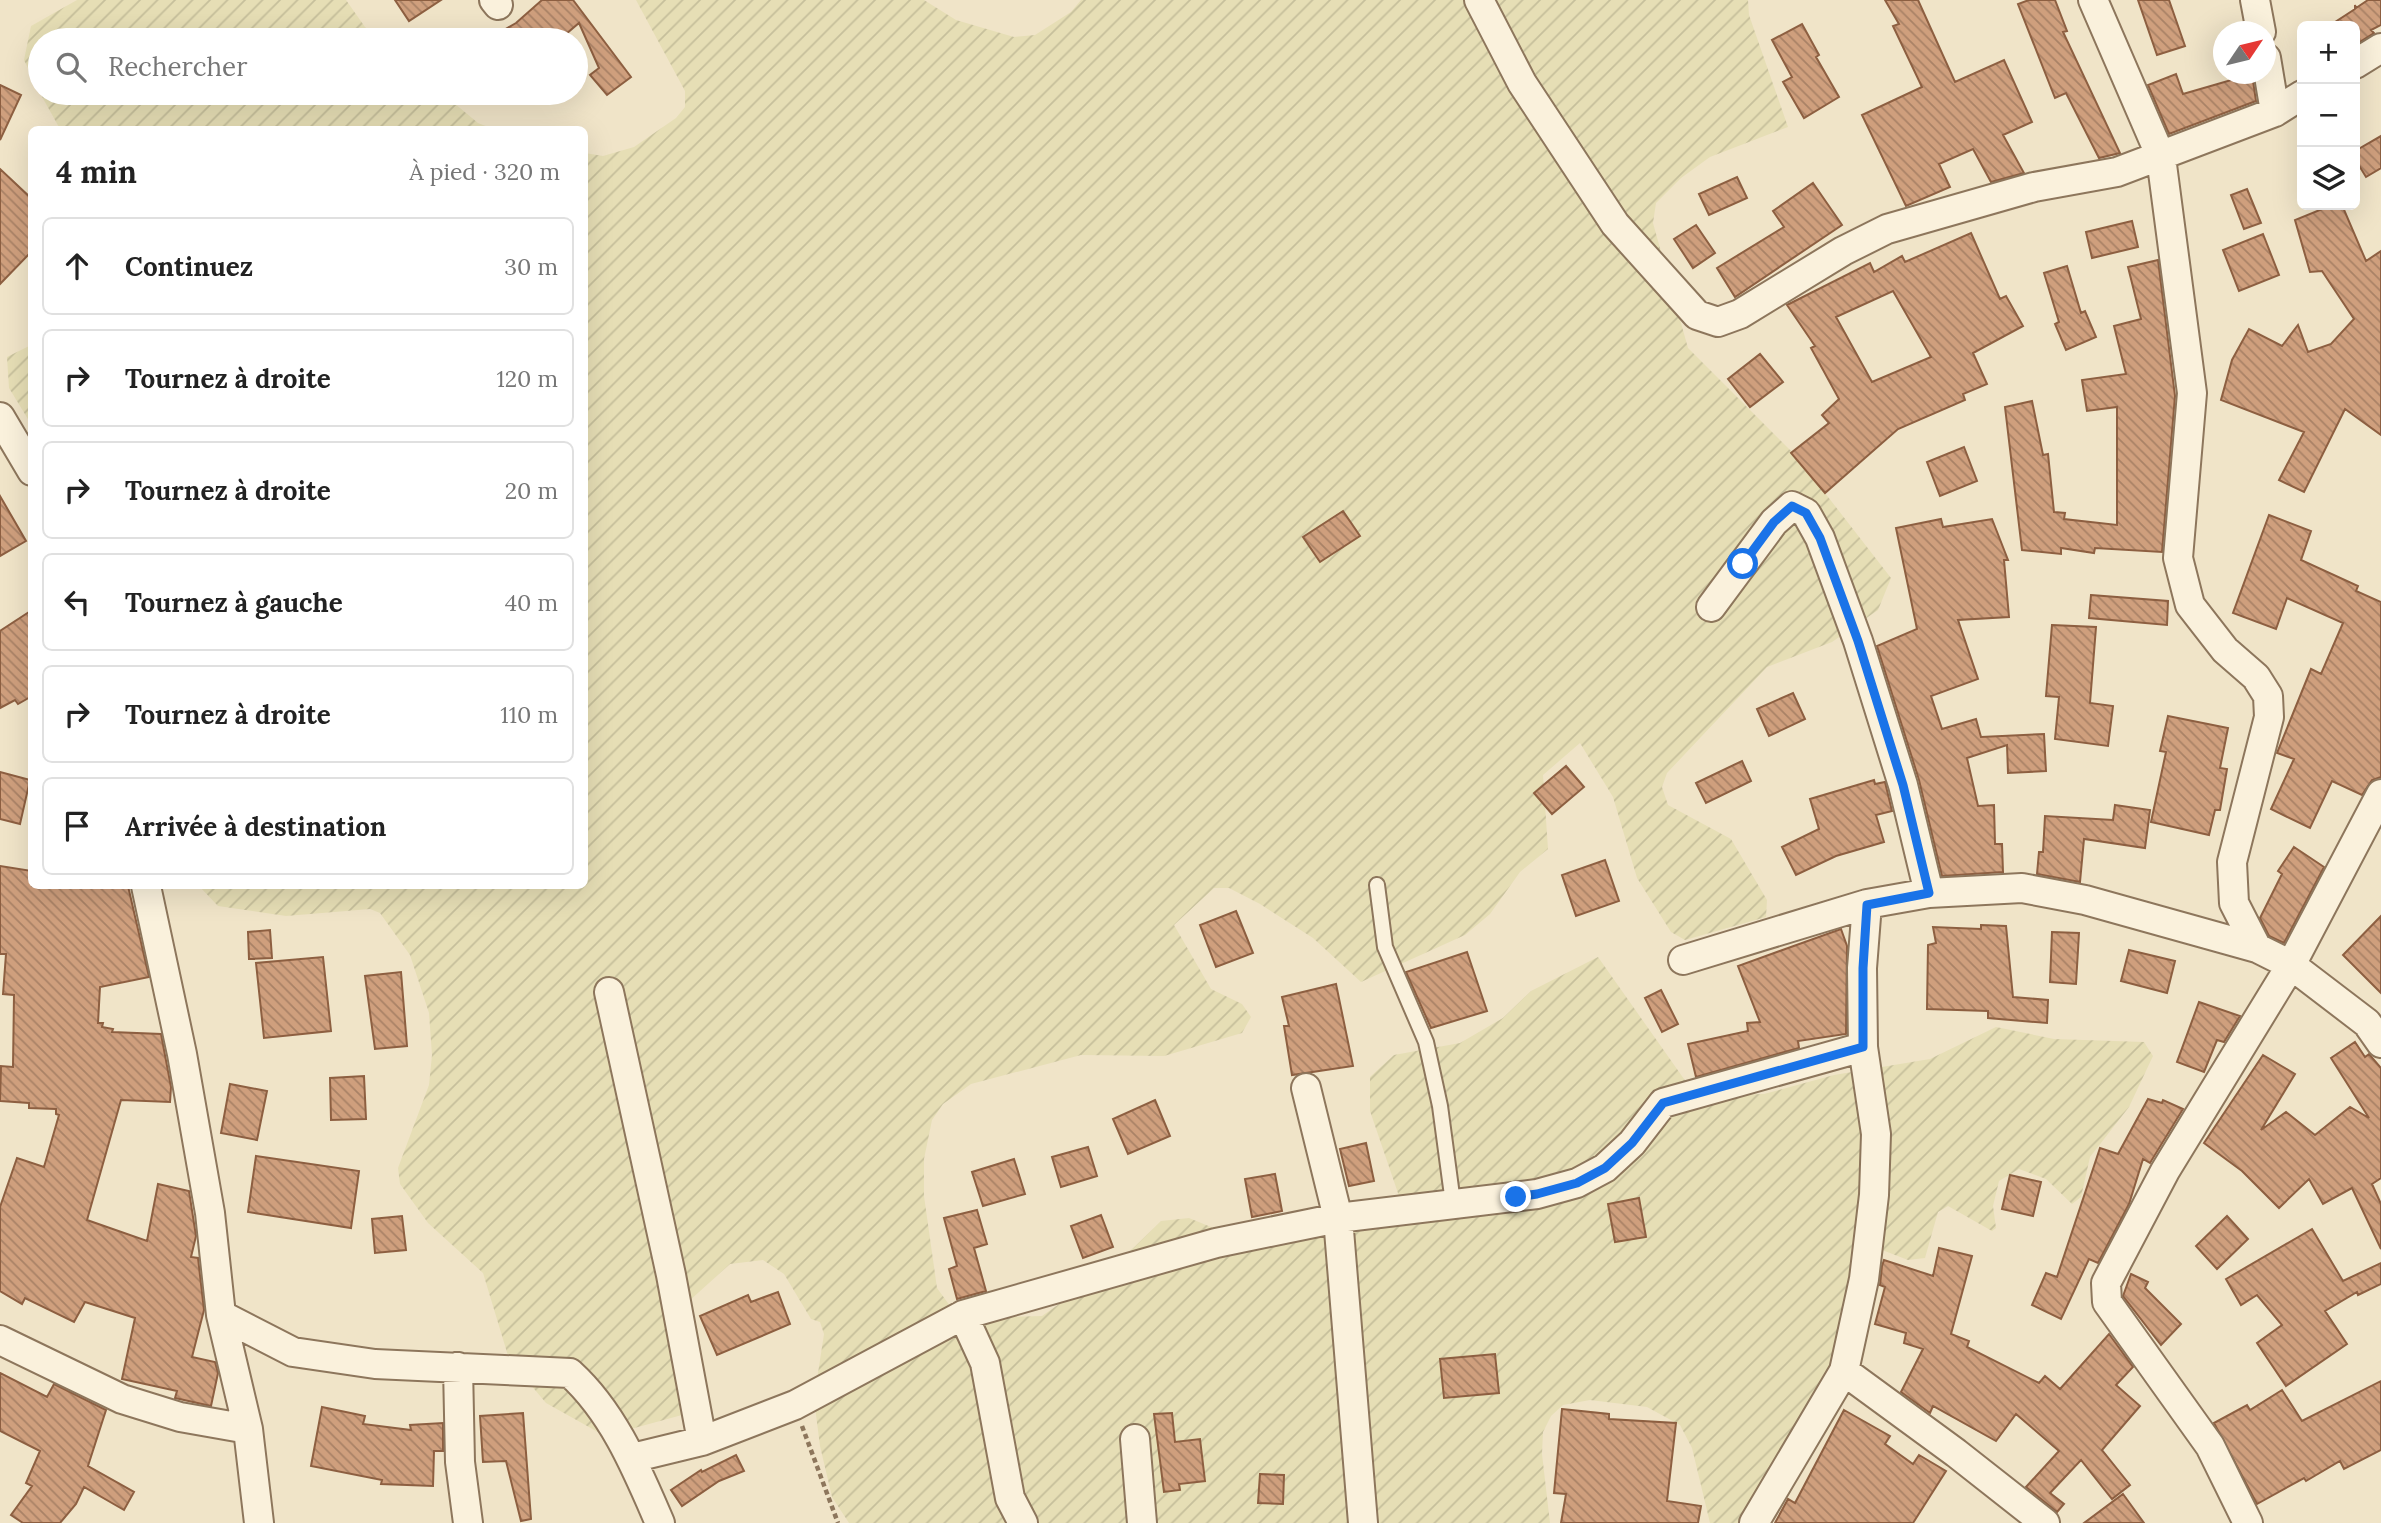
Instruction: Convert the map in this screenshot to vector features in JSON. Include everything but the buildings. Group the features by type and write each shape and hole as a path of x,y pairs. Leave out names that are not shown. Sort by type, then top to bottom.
{"street":[{"path":"1479,0 1522,83 1615,224 1697,315 1718,321 1740,314 1843,250 1887,229 2034,187 2117,172 2275,112 2297,98"},
{"path":"2093,0 2161,157 2192,393 2178,558 2190,605 2225,650 2256,677 2268,696 2269,718 2232,862 2234,902 2257,948"},
{"path":"2255,0 2259,21"},
{"path":"2360,61 2381,48"},
{"path":"2270,84 2275,112"},
{"path":"0,417 28,464"},
{"path":"1711,607 1774,522 1792,506 1806,513 1820,538 1858,641 1903,785 1929,893"},
{"path":"2248,1523 2210,1446 2106,1303 2106,1283 2165,1171 2291,965 2381,794"},
{"path":"1683,960 1867,905 1929,893 2022,888 2085,900 2257,948 2291,965 2367,1023 2381,1043"},
{"path":"147,889 185,1067 210,1213 222,1315 248,1429 259,1523"},
{"path":"1754,1523 1844,1371 1864,1279 1874,1195 1876,1134 1863,1047 1863,968 1867,905"},
{"path":"609,992 671,1275 702,1441"},
{"path":"632,1458 702,1441 795,1405 963,1315 1216,1243 1338,1218 1537,1194 1577,1183 1605,1168 1632,1143 1663,1103 1863,1047"},
{"path":"1306,1088 1338,1218 1363,1523"},
{"path":"222,1315 293,1352 375,1364 570,1373 588,1389 632,1458 660,1523"},
{"path":"963,1315 985,1363 1010,1498 1023,1523"},
{"path":"0,1340 122,1399 180,1417 248,1429"},
{"path":"458,1367 460,1462 468,1523"},
{"path":"1844,1371 1956,1453 2045,1523"},
{"path":"1135,1439 1142,1523"}],"lane":[{"path":"1377,885 1385,947 1426,1042 1440,1106 1453,1203"}],"path":[{"path":"795,1405 816,1469 838,1523"}],"shaded area":[{"path":"77,0 346,0 366,28 31,28"},
{"path":"636,0 924,0 956,20 1014,37 1035,35 1071,12 1081,0 1748,0 1749,15 1788,127 1710,157 1681,178 1656,203 1653,223 1688,348 1797,457 1891,578 1878,610 1832,642 1767,667 1667,773 1662,787 1668,805 1731,839 1767,900 1766,917 1685,940 1671,932 1637,878 1613,797 1580,743 1543,775 1548,849 1520,872 1490,914 1465,935 1361,982 1313,938 1260,904 1229,888 1214,888 1174,925 1211,989 1242,1004 1251,1017 1242,1033 1164,1056 1081,1055 971,1084 943,1104 932,1120 924,1159 924,1196 937,1288 966,1328 1001,1317 1042,1316 1120,1261 1161,1221 1189,1218 1228,1234 1400,1199 1370,1111 1370,1077 1394,1055 1460,1043 1503,1018 1531,991 1598,957 1696,1096 1764,1094 1834,1075 1930,1059 1996,1027 2054,1039 2144,1042 2153,1056 2129,1107 2090,1157 2081,1197 2072,1204 2046,1179 2019,1169 1999,1181 1993,1206 1996,1228 1992,1231 1948,1206 1938,1212 1925,1258 1908,1260 1877,1248 1833,1378 1746,1523 1710,1523 1692,1448 1680,1425 1647,1407 1590,1400 1563,1405 1551,1416 1543,1432 1542,1454 1550,1523 849,1523 832,1497 820,1446 814,1399 824,1334 820,1322 811,1319 784,1274 763,1260 730,1264 688,1302 700,1397 682,1415 605,1436 546,1403 509,1359 483,1273 428,1223 400,1184 398,1168 429,1085 432,1055 429,1013 410,955 380,913 370,909 286,916 218,906 202,889 588,889 588,154 603,156 634,147 676,118 685,107 685,91"},
{"path":"28,41 28,68 24,60"},
{"path":"47,105 456,105 486,126 58,126"},
{"path":"28,346 28,419 9,388 7,357"}],"route":[{"path":"1516,1197 1577,1183 1605,1168 1632,1143 1663,1103 1863,1047 1863,968 1867,905 1929,893 1903,785 1858,641 1820,538 1806,513 1792,506 1774,522 1743,564"}]}
